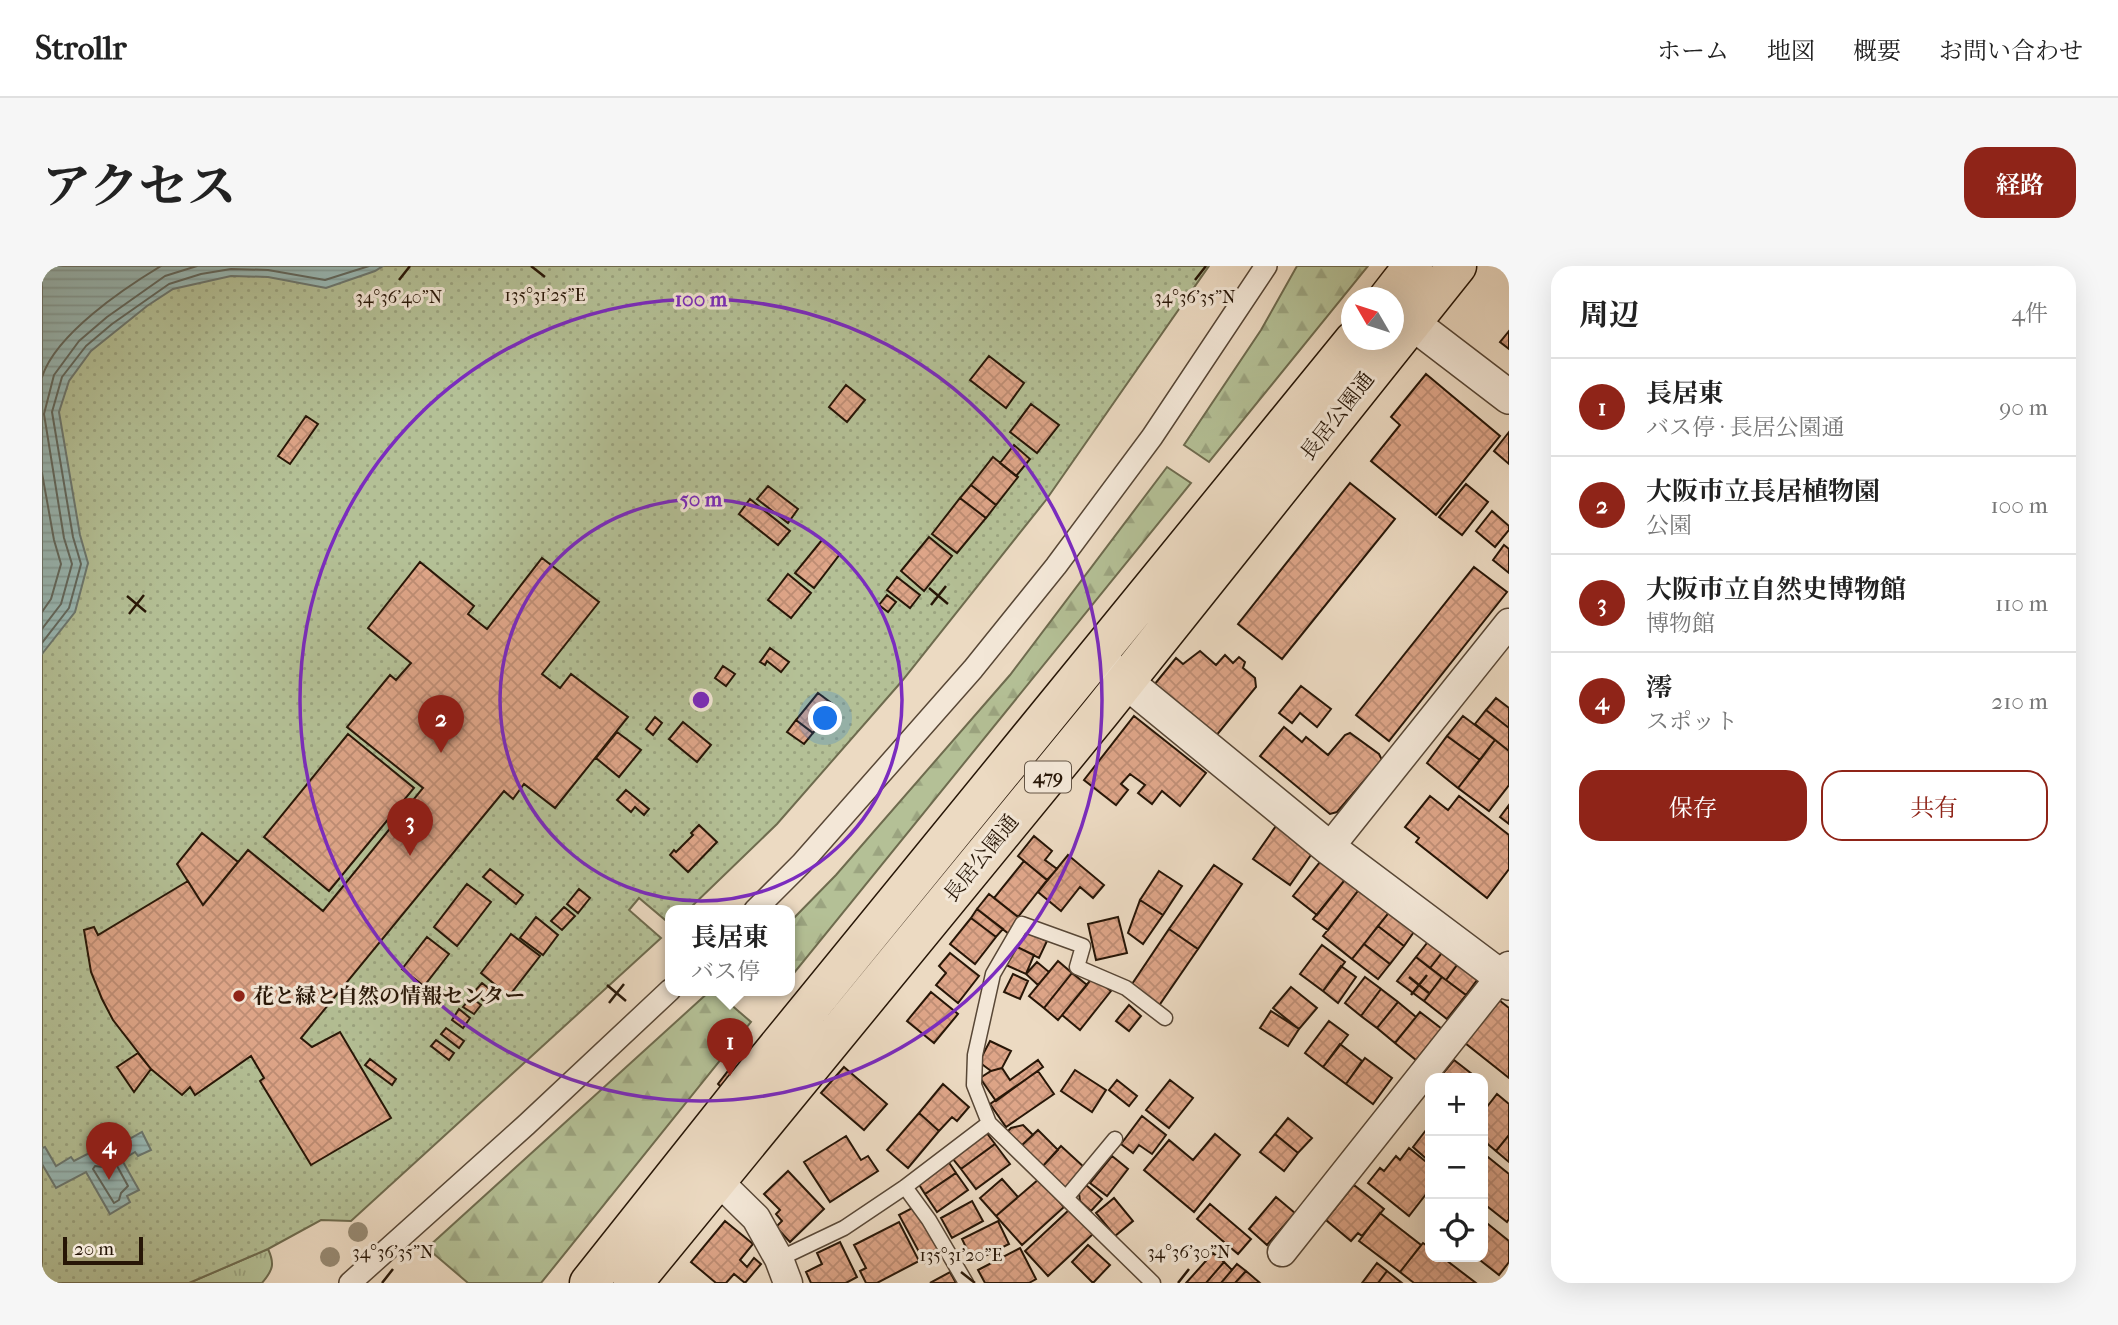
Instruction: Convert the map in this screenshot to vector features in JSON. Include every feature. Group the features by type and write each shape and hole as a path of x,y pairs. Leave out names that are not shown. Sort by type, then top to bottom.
{"highway":[{"name":"長居公園通","path":"1404,291 1413,266"},
{"name":"長居公園通","path":"1404,305 1457,266"},
{"name":"長居公園通","path":"633,1283 704,1168 1097,658 1346,350"},
{"name":"長居公園通","path":"589,1283 704,1168 1126,682 1368,350"}],"street":[{"path":"760,905 802,863 973,668 1056,566 1152,437 1266,266"},
{"path":"1404,315 1509,397"},
{"path":"1329,848 1509,624"},
{"path":"1097,658 1329,848 1506,975 1282,1252"},
{"path":"350,1283 516,1134 665,995"},
{"path":"704,1168 757,1218 783,1271"}],"lane":[{"path":"1153,1283 989,1123 974,1085 975,1055 993,974 1022,924 1083,946 1077,967 1126,988 1165,1018"},
{"path":"783,1271 905,1187 989,1123"},
{"path":"1066,1198 1115,1139"},
{"path":"905,1187 929,1220 966,1283"}],"green space":[{"path":"42,266 1209,266 1046,500 902,681 777,824 693,905 665,905 665,920 639,898 629,910 661,938 351,1221 321,1220 268,1249 189,1283 42,1283"},
{"path":"1297,266 1368,266 1351,287 1341,287 1341,299 1209,462 1184,445 1261,330"},
{"path":"1167,467 1191,483 795,972 795,917 836,875 1010,675"},
{"path":"704,996 721,996 751,1022 541,1283 468,1283 427,1248"},
{"path":"268,1249 272,1267 262,1283 189,1283"}],"water":[{"path":"42,266 383,266 326,288 268,277 231,276 173,289 147,306 91,351 69,381 59,412 80,535 88,563 75,612 42,654"},
{"path":"142,1132 151,1150 138,1156 135,1152 122,1160 139,1190 127,1196 130,1202 110,1214 86,1172 56,1188 42,1164 42,1148 45,1147 56,1166 71,1157 74,1161 95,1150 101,1160 128,1145 126,1141"}],"building":[{"path":"1509,331 1509,349 1500,342"},
{"path":"989,356 1024,383 1006,408 970,380"},
{"path":"1426,374 1500,436 1436,515 1371,461 1400,425 1391,417"},
{"path":"846,385 865,400 847,422 829,407"},
{"path":"1031,404 1059,425 1037,453 1010,432"},
{"path":"306,416 318,424 290,464 278,456"},
{"path":"1509,432 1509,464 1494,451"},
{"path":"1014,445 1030,459 1016,476 1000,463"},
{"path":"993,457 1018,477 996,505 971,485"},
{"path":"1350,483 1395,519 1282,659 1238,624"},
{"path":"1466,484 1488,502 1462,535 1439,517"},
{"path":"971,485 996,505 986,518 960,498"},
{"path":"768,486 798,509 788,523 757,499"},
{"path":"960,498 986,518 957,553 932,534"},
{"path":"750,499 790,531 778,545 739,514"},
{"path":"1492,511 1509,526 1509,530 1495,547 1476,531"},
{"path":"929,537 952,556 924,591 901,571"},
{"path":"822,540 840,554 814,588 795,573"},
{"path":"1504,545 1509,549 1509,573 1493,560"},
{"path":"542,558 599,602 542,674 560,688 571,674 628,717 555,808 524,784 513,799 504,791 301,1038 312,1047 340,1032 391,1118 311,1165 260,1081 264,1078 251,1056 195,1095 190,1087 182,1095 151,1069 113,1020 102,999 91,972 84,930 94,927 98,935 188,881 203,905 248,850 323,911 423,788 347,727 390,675 396,680 411,663 368,628 420,562 474,606 468,614 487,629"},
{"path":"1474,567 1507,592 1389,741 1356,715"},
{"path":"788,574 811,593 791,618 768,600"},
{"path":"897,577 920,595 910,608 887,590"},
{"path":"887,595 896,602 888,612 879,605"},
{"path":"770,648 789,662 781,672 767,661 765,665 760,662"},
{"path":"1200,651 1216,665 1225,655 1233,663 1239,657 1245,662 1243,668 1255,678 1256,687 1211,742 1154,685 1176,658 1183,664"},
{"path":"723,666 735,674 726,686 715,678"},
{"path":"1301,686 1331,709 1317,727 1300,713 1292,723 1279,713"},
{"path":"818,693 834,705 813,733 796,720"},
{"path":"1496,698 1509,708 1509,728 1486,710"},
{"path":"1486,710 1509,728 1509,751 1475,724"},
{"path":"1134,716 1206,773 1180,806 1162,791 1152,804 1138,793 1145,785 1130,774 1121,784 1128,790 1116,805 1084,780"},
{"path":"1463,716 1495,740 1480,760 1447,736"},
{"path":"655,717 662,723 653,735 646,729"},
{"path":"796,720 813,733 804,744 787,732"},
{"path":"683,722 711,745 697,762 669,739"},
{"path":"1284,727 1302,742 1306,737 1328,755 1345,735 1350,733 1379,754 1382,760 1337,812 1330,814 1260,756"},
{"path":"617,732 641,750 619,777 596,758"},
{"path":"348,734 414,788 329,891 264,837"},
{"path":"1447,736 1480,760 1458,788 1427,763"},
{"path":"1495,740 1509,751 1509,785 1489,811 1458,788"},
{"path":"626,790 649,809 644,815 635,807 631,812 617,800"},
{"path":"1430,796 1448,810 1459,796 1509,835 1509,869 1487,898 1416,842 1419,838 1405,827"},
{"path":"1509,805 1509,824 1500,817"},
{"path":"699,825 717,842 688,872 670,855 693,835 691,833"},
{"path":"1276,826 1313,852 1290,885 1253,859"},
{"path":"202,833 238,862 203,905 177,864"},
{"path":"1034,836 1052,851 1045,860 1057,869 1047,880 1018,856"},
{"path":"1068,855 1104,885 1093,898 1080,887 1061,911 1038,892"},
{"path":"1324,857 1348,876 1317,915 1293,896"},
{"path":"1024,861 1047,880 1018,917 994,898"},
{"path":"1214,865 1242,884 1198,949 1169,929"},
{"path":"490,869 523,895 516,904 483,877"},
{"path":"1159,871 1182,886 1163,915 1140,900"},
{"path":"1348,876 1361,887 1328,930 1313,919"},
{"path":"467,884 491,902 457,946 434,927"},
{"path":"1361,887 1391,910 1352,959 1323,936"},
{"path":"579,889 590,898 578,913 567,904"},
{"path":"989,894 1021,919 1009,934 977,909"},
{"path":"1140,900 1163,915 1143,944 1128,933"},
{"path":"564,907 575,916 562,930 551,921"},
{"path":"977,909 1003,929 996,937 971,918"},
{"path":"1391,910 1416,929 1404,946 1378,926"},
{"path":"536,917 558,935 543,955 520,938"},
{"path":"1118,917 1127,953 1096,960 1088,924"},
{"path":"971,918 996,937 975,964 950,944"},
{"path":"1378,926 1404,946 1390,964 1364,944"},
{"path":"1169,929 1198,949 1158,1007 1130,987"},
{"path":"1022,930 1047,941 1039,958 1015,946"},
{"path":"511,934 540,956 509,996 481,973"},
{"path":"427,937 449,954 424,986 402,969"},
{"path":"1431,938 1445,949 1430,968 1416,957"},
{"path":"1364,944 1390,964 1378,979 1352,959"},
{"path":"1322,945 1345,962 1323,991 1300,974"},
{"path":"1015,946 1034,955 1026,974 1006,965"},
{"path":"1445,949 1460,961 1446,980 1430,968"},
{"path":"950,953 979,976 958,1003 936,985 946,973 939,966"},
{"path":"1416,957 1442,977 1424,1001 1397,981"},
{"path":"1058,961 1072,973 1044,1008 1029,996"},
{"path":"1460,961 1480,976 1466,995 1446,980"},
{"path":"1037,962 1049,972 1038,985 1026,974"},
{"path":"1341,966 1356,977 1338,1003 1323,991"},
{"path":"1072,973 1087,985 1058,1020 1044,1008"},
{"path":"1013,974 1028,981 1020,999 1004,992"},
{"path":"1093,977 1111,991 1080,1030 1062,1015"},
{"path":"1365,977 1381,989 1361,1016 1345,1003"},
{"path":"1442,977 1466,995 1447,1019 1424,1001"},
{"path":"482,983 492,991 484,1001 474,992"},
{"path":"1291,987 1317,1008 1299,1029 1273,1008"},
{"path":"1381,989 1398,1002 1377,1028 1361,1016"},
{"path":"931,992 958,1014 934,1043 907,1021"},
{"path":"1494,996 1509,1008 1509,1078 1460,1039"},
{"path":"471,997 481,1005 474,1014 463,1007"},
{"path":"1398,1002 1416,1017 1395,1043 1377,1028"},
{"path":"1129,1005 1141,1016 1129,1031 1116,1021"},
{"path":"459,1009 470,1018 463,1028 452,1020"},
{"path":"1271,1011 1299,1029 1288,1046 1260,1028"},
{"path":"1420,1012 1442,1029 1416,1060 1395,1043"},
{"path":"1329,1021 1348,1035 1323,1067 1305,1053"},
{"path":"446,1028 464,1041 459,1048 441,1034"},
{"path":"436,1040 454,1053 449,1060 431,1046"},
{"path":"990,1041 1011,1051 1002,1068 991,1071 979,1062"},
{"path":"1340,1044 1362,1061 1346,1084 1323,1067"},
{"path":"138,1053 151,1069 134,1092 117,1067"},
{"path":"1365,1058 1392,1078 1373,1104 1346,1084"},
{"path":"370,1059 396,1079 392,1085 365,1065"},
{"path":"1038,1060 1043,1067 996,1101 980,1078 1002,1068 1010,1080"},
{"path":"1454,1060 1471,1073 1443,1073"},
{"path":"731,1067 736,1071 722,1088 718,1084"},
{"path":"844,1067 887,1104 864,1130 821,1093"},
{"path":"1075,1070 1106,1090 1092,1112 1061,1091"},
{"path":"1038,1071 1054,1094 1006,1127 990,1104"},
{"path":"1117,1080 1137,1096 1129,1106 1109,1090"},
{"path":"1170,1080 1193,1098 1169,1128 1146,1110"},
{"path":"943,1084 969,1107 957,1121 952,1117 939,1131 919,1113"},
{"path":"1497,1094 1509,1104 1509,1135 1496,1151 1488,1144 1488,1106"},
{"path":"919,1113 939,1131 908,1168 887,1150"},
{"path":"1142,1116 1166,1135 1152,1154 1139,1145 1133,1153 1121,1144"},
{"path":"1288,1118 1312,1138 1298,1153 1275,1134"},
{"path":"1023,1125 1033,1135 1021,1146 1007,1132"},
{"path":"1038,1130 1058,1150 1042,1167 1021,1146"},
{"path":"1425,1131 1425,1158 1413,1147"},
{"path":"986,1132 995,1144 961,1169 952,1158"},
{"path":"1215,1134 1240,1155 1194,1212 1144,1170 1169,1140 1193,1160"},
{"path":"1275,1134 1298,1153 1284,1171 1260,1152"},
{"path":"1509,1135 1509,1162 1496,1151"},
{"path":"846,1136 861,1160 868,1156 878,1171 830,1202 804,1162"},
{"path":"995,1144 1010,1164 976,1189 961,1169"},
{"path":"1061,1146 1085,1168 1066,1189 1042,1167"},
{"path":"1409,1148 1425,1161 1425,1195 1409,1216 1368,1183 1380,1168 1384,1171 1396,1156 1400,1160"},
{"path":"1112,1156 1128,1169 1107,1196 1090,1183"},
{"path":"1488,1157 1509,1174 1507,1222 1488,1207"},
{"path":"948,1161 956,1173 925,1194 918,1183"},
{"path":"788,1171 824,1209 790,1242 776,1227 782,1221 776,1214 780,1210 764,1194"},
{"path":"956,1173 968,1190 937,1212 925,1194"},
{"path":"1002,1179 1018,1197 996,1216 980,1198"},
{"path":"1039,1179 1064,1207 1022,1245 996,1216"},
{"path":"1086,1185 1102,1199 1091,1211 1080,1201 1079,1193"},
{"path":"1354,1185 1384,1209 1362,1236 1358,1233 1351,1241 1326,1220"},
{"path":"1276,1197 1295,1213 1267,1245 1249,1229"},
{"path":"1114,1198 1133,1221 1115,1236 1096,1213"},
{"path":"972,1201 983,1221 952,1238 941,1218"},
{"path":"1210,1204 1251,1239 1238,1254 1197,1219"},
{"path":"916,1206 941,1255 925,1263 899,1215"},
{"path":"1070,1209 1093,1234 1048,1276 1025,1251"},
{"path":"1380,1213 1421,1245 1400,1272 1359,1241"},
{"path":"725,1221 753,1244 740,1260 747,1267 754,1258 761,1264 745,1283 734,1274 726,1283 716,1283 691,1262"},
{"path":"998,1221 1009,1244 973,1262 962,1239"},
{"path":"899,1222 919,1261 877,1283 866,1283 860,1271 866,1268 854,1245"},
{"path":"1488,1224 1509,1241 1509,1262 1499,1275 1482,1262 1488,1262"},
{"path":"840,1242 857,1277 846,1283 811,1283 806,1272 822,1264 817,1253"},
{"path":"1423,1243 1425,1262 1449,1262 1476,1283 1414,1283 1400,1272"},
{"path":"1088,1245 1110,1265 1093,1283 1072,1262"},
{"path":"1020,1248 1036,1279 1029,1283 985,1283 978,1270"},
{"path":"1213,1253 1224,1262 1206,1283 1186,1283"},
{"path":"1224,1262 1232,1270 1221,1283 1206,1283"},
{"path":"1377,1263 1387,1271 1378,1283 1362,1283"},
{"path":"1237,1264 1246,1271 1235,1283 1221,1283"},
{"path":"1246,1271 1260,1283 1235,1283"},
{"path":"1387,1271 1402,1283 1378,1283"},
{"path":"950,1272 956,1283 930,1283"}],"place":[{"name":"大阪市立長居植物園","path":"441,753"},
{"name":"大阪市立自然史博物館","path":"410,856"},
{"name":"花と緑と自然の情報センター","path":"239,996"},
{"name":"長居東","path":"730,1076"},
{"name":"澪","path":"109,1180"}]}
